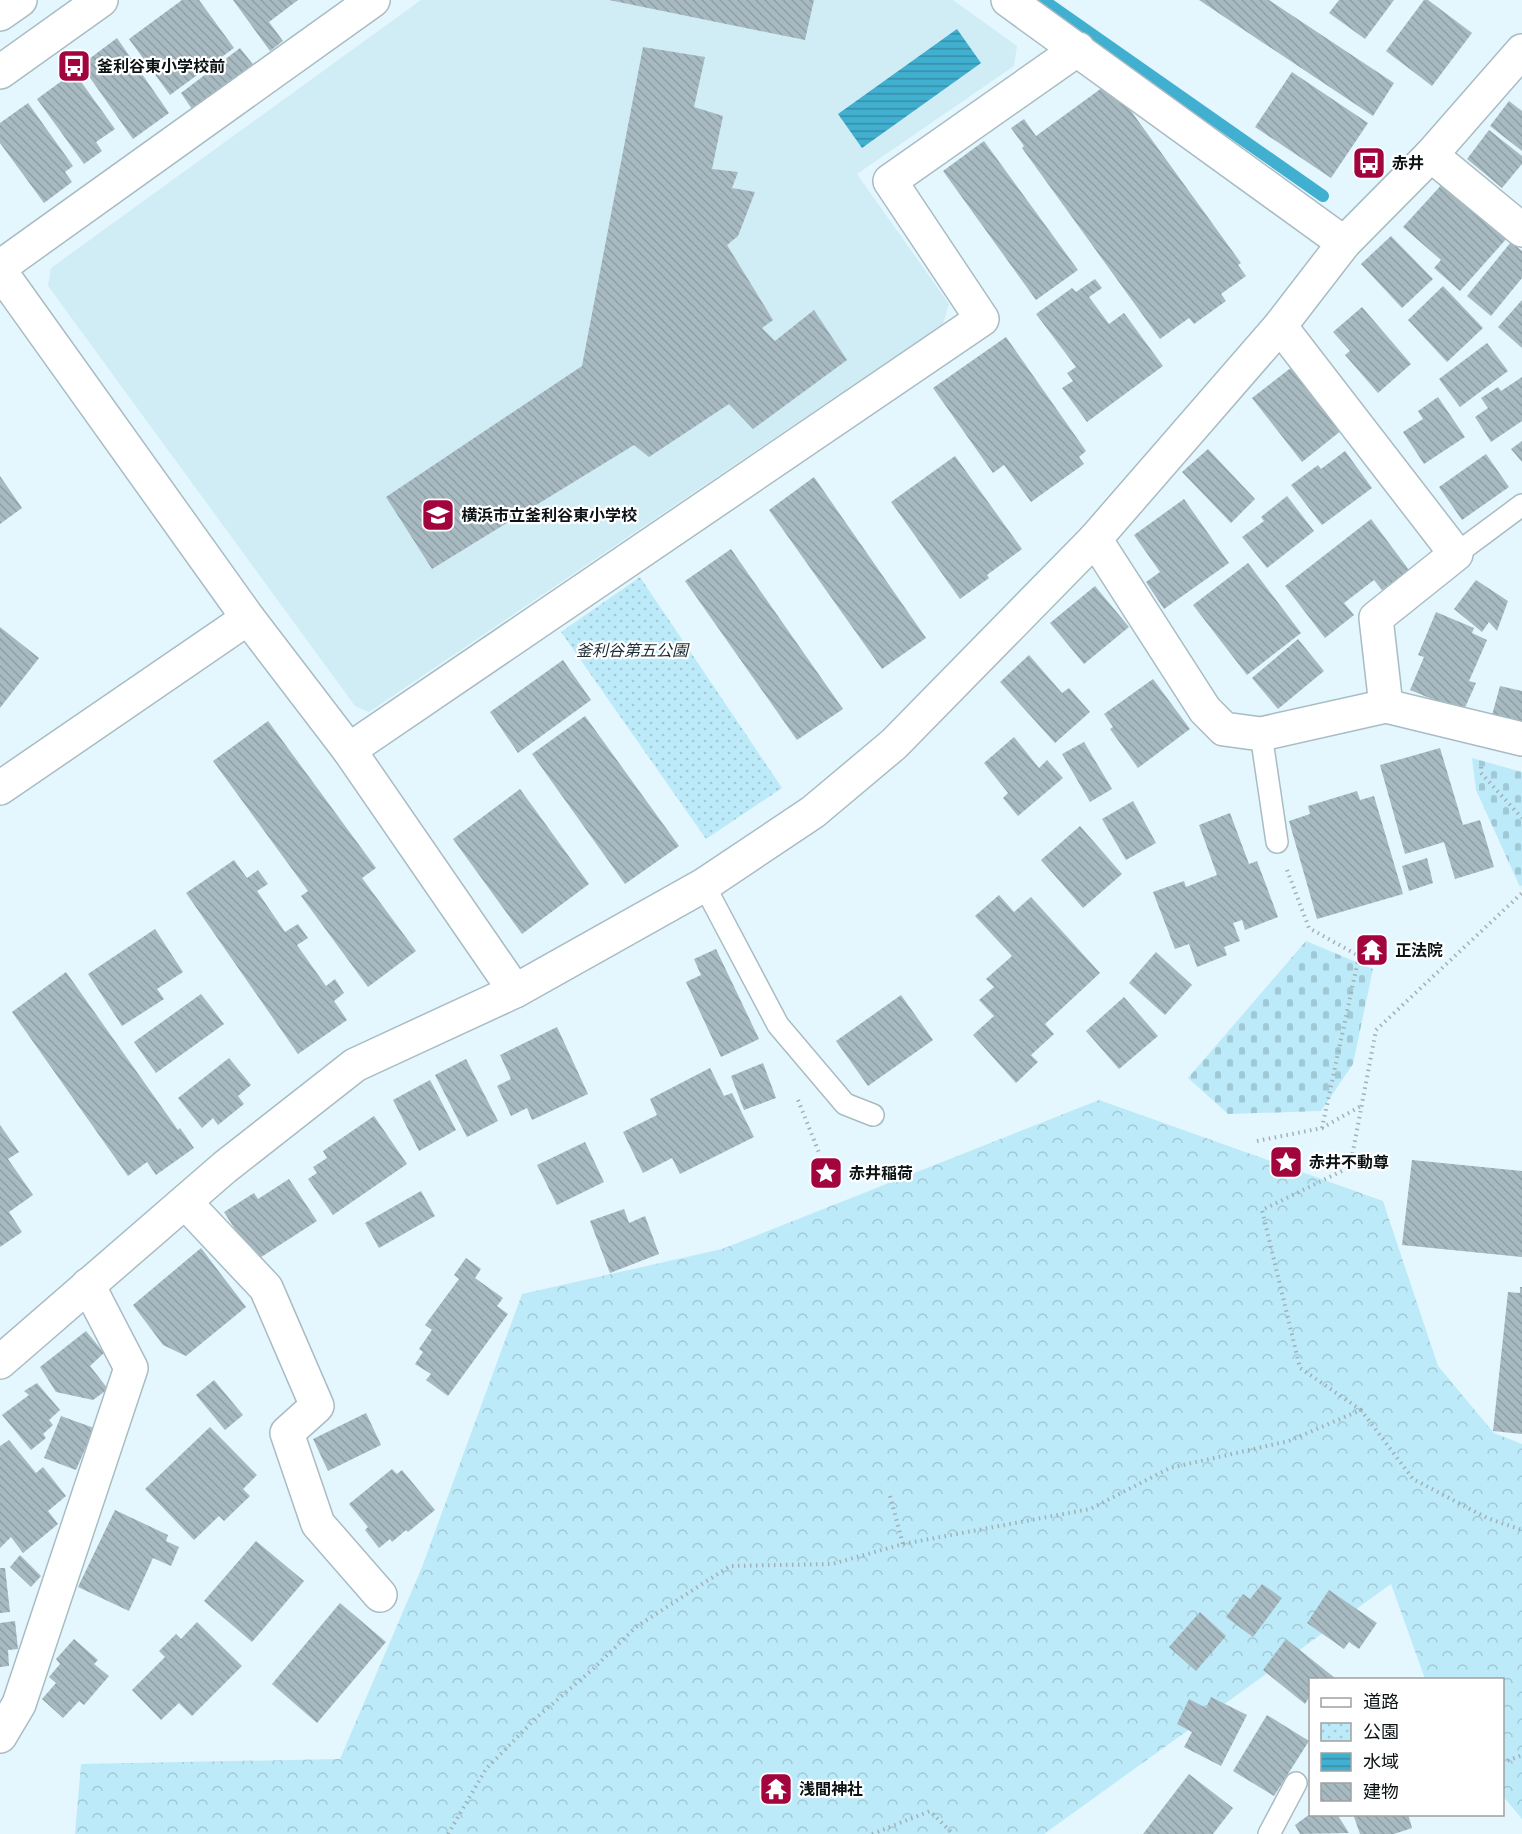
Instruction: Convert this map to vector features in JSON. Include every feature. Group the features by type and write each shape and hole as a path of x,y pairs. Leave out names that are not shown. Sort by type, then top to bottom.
{"street":[{"path":"0,14 20,0"},
{"path":"0,72 101,0"},
{"path":"372,0 0,269 248,618 350,750 515,991"},
{"path":"1008,0 1344,243"},
{"path":"350,750 982,319 890,182 1078,49"},
{"path":"0,1362 225,1167 355,1065 515,991 704,885 813,812 894,744 1095,539 1280,326 1344,243 1431,155 1522,51"},
{"path":"1431,155 1522,230"},
{"path":"1280,326 1456,554 1376,618 1386,706"},
{"path":"1095,539 1205,710 1224,729 1261,734 1386,706 1522,739"},
{"path":"0,788 248,618"},
{"path":"185,1202 266,1288 317,1406 288,1433 318,1524 380,1595"},
{"path":"0,1736 19,1704 131,1368 88,1285"}],"lane":[{"path":"1456,554 1522,506"},
{"path":"1261,734 1277,842"},
{"path":"704,885 778,1024 845,1104 873,1115"},
{"path":"1269,1834 1296,1783"}],"path":[{"path":"1477,728 1481,773 1522,818"},
{"path":"1277,842 1309,928 1359,956 1322,1128"},
{"path":"1522,894 1376,1030 1350,1167 1262,1210 1300,1368 1361,1410 1413,1479 1487,1518 1522,1530"},
{"path":"1257,1141 1322,1128 1361,1106"},
{"path":"448,1834 486,1770 536,1718 593,1669 636,1627 730,1566 832,1564 903,1544 1090,1509 1170,1468 1289,1441 1361,1410"},
{"path":"890,1496 903,1544"},
{"path":"1504,1763 1522,1755"},
{"path":"872,1834 930,1811 953,1834"}],"shaded area":[{"name":"横浜市立釜利谷東小学校","path":"421,0 953,0 1017,46 1014,66 857,174 949,304 943,324 369,712 355,706 48,286 51,268"}],"green space":[{"name":"釜利谷第五公園","path":"640,577 782,788 706,839 561,632"},
{"path":"1472,758 1522,772 1522,885 1520,887 1476,790"},
{"path":"1306,941 1373,969 1353,1064 1321,1111 1228,1114 1188,1078"},
{"path":"1099,1100 1383,1201 1438,1366 1494,1433 1522,1444 1522,1819 1504,1797 1504,1678 1425,1678 1391,1584 1044,1834 75,1834 81,1764 340,1759 422,1567 522,1294 722,1249"}],"water":[{"path":"957,29 981,63 862,148 838,114"}],"building":[{"path":"182,0 199,0 234,48 170,95 129,39"},
{"path":"233,0 298,0 269,22 283,41 270,51"},
{"path":"609,0 814,0 805,40"},
{"path":"1199,0 1269,0 1394,83 1373,116"},
{"path":"1339,0 1394,0 1365,39 1329,13"},
{"path":"1424,0 1428,0 1472,33 1432,86 1386,51"},
{"path":"117,38 169,113 133,139 81,65"},
{"path":"643,47 705,57 694,107 723,116 712,169 738,172 732,188 755,192 738,236 727,245 773,320 762,328 775,341 814,310 847,360 753,429 729,404 649,457 634,445 432,569 386,497 582,366"},
{"path":"240,48 255,67 194,112 181,93"},
{"path":"74,72 115,129 96,142 102,151 84,164 37,99"},
{"path":"1292,72 1368,123 1331,178 1255,127"},
{"path":"1110,82 1241,263 1238,265 1246,276 1221,294 1226,301 1194,324 1189,318 1160,339 1022,148 1024,146 1011,128 1024,119 1036,136"},
{"path":"1509,101 1522,111 1522,151 1490,126"},
{"path":"28,103 73,166 65,172 72,182 44,203 0,143 0,123"},
{"path":"1489,130 1522,156 1522,164 1502,188 1467,159"},
{"path":"984,141 1078,270 1036,300 943,171"},
{"path":"1445,181 1508,237 1460,291 1434,268 1441,260 1403,227"},
{"path":"1391,236 1433,279 1402,308 1361,264"},
{"path":"1511,242 1522,251 1522,278 1491,316 1467,296"},
{"path":"1095,279 1102,288 1089,297 1109,324 1124,313 1163,366 1087,422 1062,388 1073,381 1067,373 1076,367 1036,314 1072,288 1076,292"},
{"path":"1443,286 1483,328 1447,362 1408,320"},
{"path":"1522,300 1522,348 1498,327"},
{"path":"1362,307 1411,364 1378,393 1345,355 1350,351 1333,332"},
{"path":"1006,337 1086,451 1079,457 1084,464 1031,502 1004,465 993,473 933,388"},
{"path":"1487,343 1508,371 1460,407 1439,379"},
{"path":"1292,367 1342,430 1302,462 1252,398"},
{"path":"1522,377 1522,421 1491,442 1475,417 1488,408 1481,398 1498,387 1501,391"},
{"path":"1438,397 1465,437 1424,464 1403,432 1423,419 1418,411"},
{"path":"1522,441 1522,462 1511,449"},
{"path":"1208,449 1255,499 1231,523 1182,472"},
{"path":"1345,451 1372,488 1322,525 1291,485 1318,465 1321,469"},
{"path":"1486,454 1509,487 1462,520 1439,487"},
{"path":"955,456 1022,549 987,575 989,578 960,599 891,502"},
{"path":"0,476 22,508 0,524"},
{"path":"814,477 926,638 882,669 769,510"},
{"path":"1287,496 1314,531 1267,568 1242,537 1264,521 1261,517"},
{"path":"1184,499 1229,563 1164,609 1146,582 1160,572 1134,535"},
{"path":"1371,519 1409,570 1382,590 1374,580 1344,603 1354,615 1325,638 1285,586"},
{"path":"731,549 843,709 797,740 685,581"},
{"path":"1248,563 1301,633 1247,675 1193,605"},
{"path":"1476,580 1508,601 1497,631 1489,622 1482,632 1454,609"},
{"path":"1095,586 1129,627 1084,664 1050,623"},
{"path":"1436,612 1474,628 1472,633 1487,640 1469,681 1476,683 1463,712 1410,690 1424,657 1418,655"},
{"path":"0,627 39,658 0,708"},
{"path":"1298,639 1324,671 1278,709 1252,678"},
{"path":"1029,655 1062,693 1069,688 1090,712 1055,743 1000,682"},
{"path":"563,660 591,700 518,753 490,712"},
{"path":"1153,679 1190,729 1138,768 1110,729 1113,727 1104,714"},
{"path":"1500,686 1522,691 1522,727 1491,719"},
{"path":"585,716 679,846 625,884 532,754"},
{"path":"268,721 376,868 362,878 416,951 368,987 301,896 308,891 213,761"},
{"path":"1014,737 1039,768 1047,760 1063,778 1018,816 1003,798 1008,793 984,763"},
{"path":"1084,742 1112,789 1090,802 1062,754"},
{"path":"1440,748 1463,825 1480,820 1494,867 1455,879 1444,842 1405,854 1380,765"},
{"path":"520,789 589,884 522,934 453,839"},
{"path":"1357,791 1360,800 1374,796 1403,894 1317,919 1289,821 1310,814 1308,806"},
{"path":"1133,801 1156,843 1126,860 1102,819"},
{"path":"1230,813 1249,864 1257,861 1278,917 1245,930 1242,920 1233,923 1240,941 1224,947 1227,955 1197,967 1189,944 1175,949 1153,892 1184,881 1186,887 1217,875 1199,825"},
{"path":"1080,826 1122,874 1083,908 1041,860"},
{"path":"1427,858 1433,883 1409,891 1402,866"},
{"path":"234,860 247,878 258,870 268,884 257,891 285,932 298,924 308,938 297,945 326,986 335,979 344,993 334,1001 347,1020 298,1054 186,893"},
{"path":"999,895 1014,912 1031,897 1100,973 1045,1024 1054,1034 1031,1055 1038,1062 1016,1083 973,1035 994,1016 979,1000 994,987 986,979 1012,956 975,916"},
{"path":"155,929 183,972 157,989 164,999 122,1026 88,974"},
{"path":"716,949 759,1039 721,1057 686,982 701,975 694,959"},
{"path":"1156,952 1192,985 1165,1015 1129,983"},
{"path":"66,972 178,1130 180,1128 194,1148 156,1175 147,1162 128,1176 12,1012"},
{"path":"201,994 224,1024 156,1073 134,1042"},
{"path":"901,995 933,1040 868,1086 836,1041"},
{"path":"1124,997 1158,1036 1119,1069 1086,1031"},
{"path":"557,1027 588,1094 532,1120 527,1108 511,1116 497,1086 511,1079 500,1055"},
{"path":"229,1058 251,1085 238,1096 244,1104 218,1125 213,1118 202,1128 178,1098"},
{"path":"466,1059 498,1121 467,1137 435,1075"},
{"path":"763,1063 776,1098 744,1110 731,1076"},
{"path":"710,1068 724,1096 732,1093 754,1137 680,1174 672,1158 643,1173 623,1132 657,1115 650,1099"},
{"path":"430,1080 456,1130 419,1151 393,1100"},
{"path":"374,1116 407,1164 333,1215 308,1179 317,1173 313,1167 327,1158 323,1151"},
{"path":"0,1125 19,1152 8,1159 33,1195 9,1212 22,1232 0,1247"},
{"path":"585,1142 604,1182 557,1205 537,1165"},
{"path":"1412,1160 1522,1171 1522,1257 1402,1245"},
{"path":"832,1161 839,1179 819,1186 812,1168"},
{"path":"289,1179 317,1221 255,1261 224,1212 254,1193 258,1199"},
{"path":"421,1191 435,1216 379,1248 365,1223"},
{"path":"624,1209 629,1223 645,1216 659,1254 610,1273 590,1221"},
{"path":"201,1248 246,1307 186,1356 163,1345 133,1305"},
{"path":"466,1258 481,1269 475,1278 503,1298 497,1306 508,1314 448,1396 426,1380 431,1374 415,1364 423,1352 419,1349 432,1330 425,1325 459,1279 454,1275"},
{"path":"1520,1287 1522,1287 1522,1434 1493,1431 1508,1292 1520,1293"},
{"path":"86,1331 104,1353 90,1366 108,1389 93,1400 56,1392 40,1367"},
{"path":"214,1380 243,1415 225,1430 196,1395"},
{"path":"37,1383 60,1410 49,1420 53,1425 43,1434 46,1438 31,1450 2,1415 29,1395 24,1391"},
{"path":"366,1413 381,1445 328,1471 313,1439"},
{"path":"61,1416 94,1428 76,1470 44,1458"},
{"path":"210,1427 257,1475 243,1489 250,1496 224,1521 219,1516 194,1540 145,1489"},
{"path":"9,1440 36,1473 43,1467 66,1496 48,1511 58,1524 23,1553 11,1537 0,1548 0,1446"},
{"path":"392,1469 397,1474 402,1470 435,1510 408,1532 406,1530 392,1542 390,1539 379,1548 365,1530 368,1527 349,1504"},
{"path":"115,1510 168,1535 166,1541 179,1547 171,1566 153,1558 129,1611 78,1587"},
{"path":"256,1541 304,1581 252,1642 204,1601"},
{"path":"20,1555 41,1576 31,1587 10,1567"},
{"path":"0,1568 5,1568 10,1612 0,1613"},
{"path":"1262,1584 1282,1598 1253,1637 1226,1617 1243,1594 1250,1599"},
{"path":"1329,1590 1377,1623 1359,1649 1349,1642 1344,1649 1307,1623"},
{"path":"340,1603 386,1642 317,1723 272,1684"},
{"path":"1200,1612 1226,1636 1196,1671 1169,1647"},
{"path":"15,1621 18,1649 8,1650 9,1666 0,1667 0,1623"},
{"path":"197,1622 242,1666 192,1716 179,1703 161,1720 132,1690 165,1657 159,1651 176,1634 181,1639"},
{"path":"74,1639 98,1660 94,1664 109,1676 84,1705 79,1701 63,1718 42,1699 56,1683 49,1677 60,1664 56,1659"},
{"path":"1286,1639 1335,1678 1309,1678 1309,1698 1305,1704 1263,1670"},
{"path":"1211,1697 1247,1715 1221,1766 1184,1747 1192,1732 1177,1724 1189,1699 1206,1708"},
{"path":"1267,1715 1309,1741 1274,1796 1233,1771"},
{"path":"1189,1774 1233,1808 1213,1834 1143,1834"},
{"path":"1309,1815 1338,1816 1349,1833 1300,1834 1295,1825"},
{"path":"1354,1816 1409,1816 1412,1828 1394,1834 1360,1834"}],"waterway":[{"path":"1043,0 1323,196"}],"place":[{"name":"釜利谷東小学校前","path":"74,66"},
{"name":"赤井","path":"1369,163"},
{"name":"横浜市立釜利谷東小学校","path":"438,515"},
{"name":"正法院","path":"1372,950"},
{"name":"赤井不動尊","path":"1286,1162"},
{"name":"赤井稲荷","path":"826,1173"},
{"name":"浅間神社","path":"776,1789"}]}
